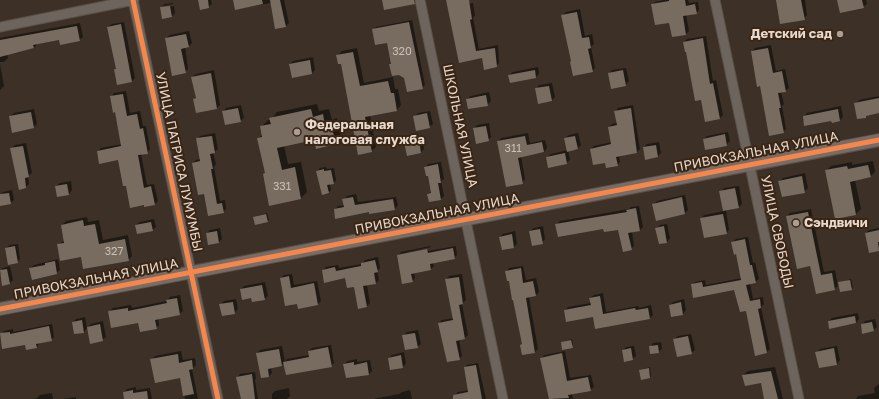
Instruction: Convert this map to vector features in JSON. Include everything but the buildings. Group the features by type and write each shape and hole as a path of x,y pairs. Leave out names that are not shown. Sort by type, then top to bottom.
{"street":[{"path":"0,27 134,0"},
{"name":"УЛИЦА ПАТРИСА ЛУМУМБЫ","path":"134,0 218,399"},
{"name":"ШКОЛЬНАЯ УЛИЦА","path":"420,0 503,399"},
{"name":"УЛИЦА СВОБОДЫ","path":"715,0 799,399"},
{"name":"ПРИВОКЗАЛЬНАЯ УЛИЦА","path":"0,309 879,140"}],"cycle path":[{"path":"133,0 218,399"},
{"path":"0,309 879,140"}],"place":[{"name":"Детский сад","path":"840,34"},
{"name":"Федеральная налоговая служба","path":"297,132"},
{"name":"Сэндвичи","path":"796,223"}]}
